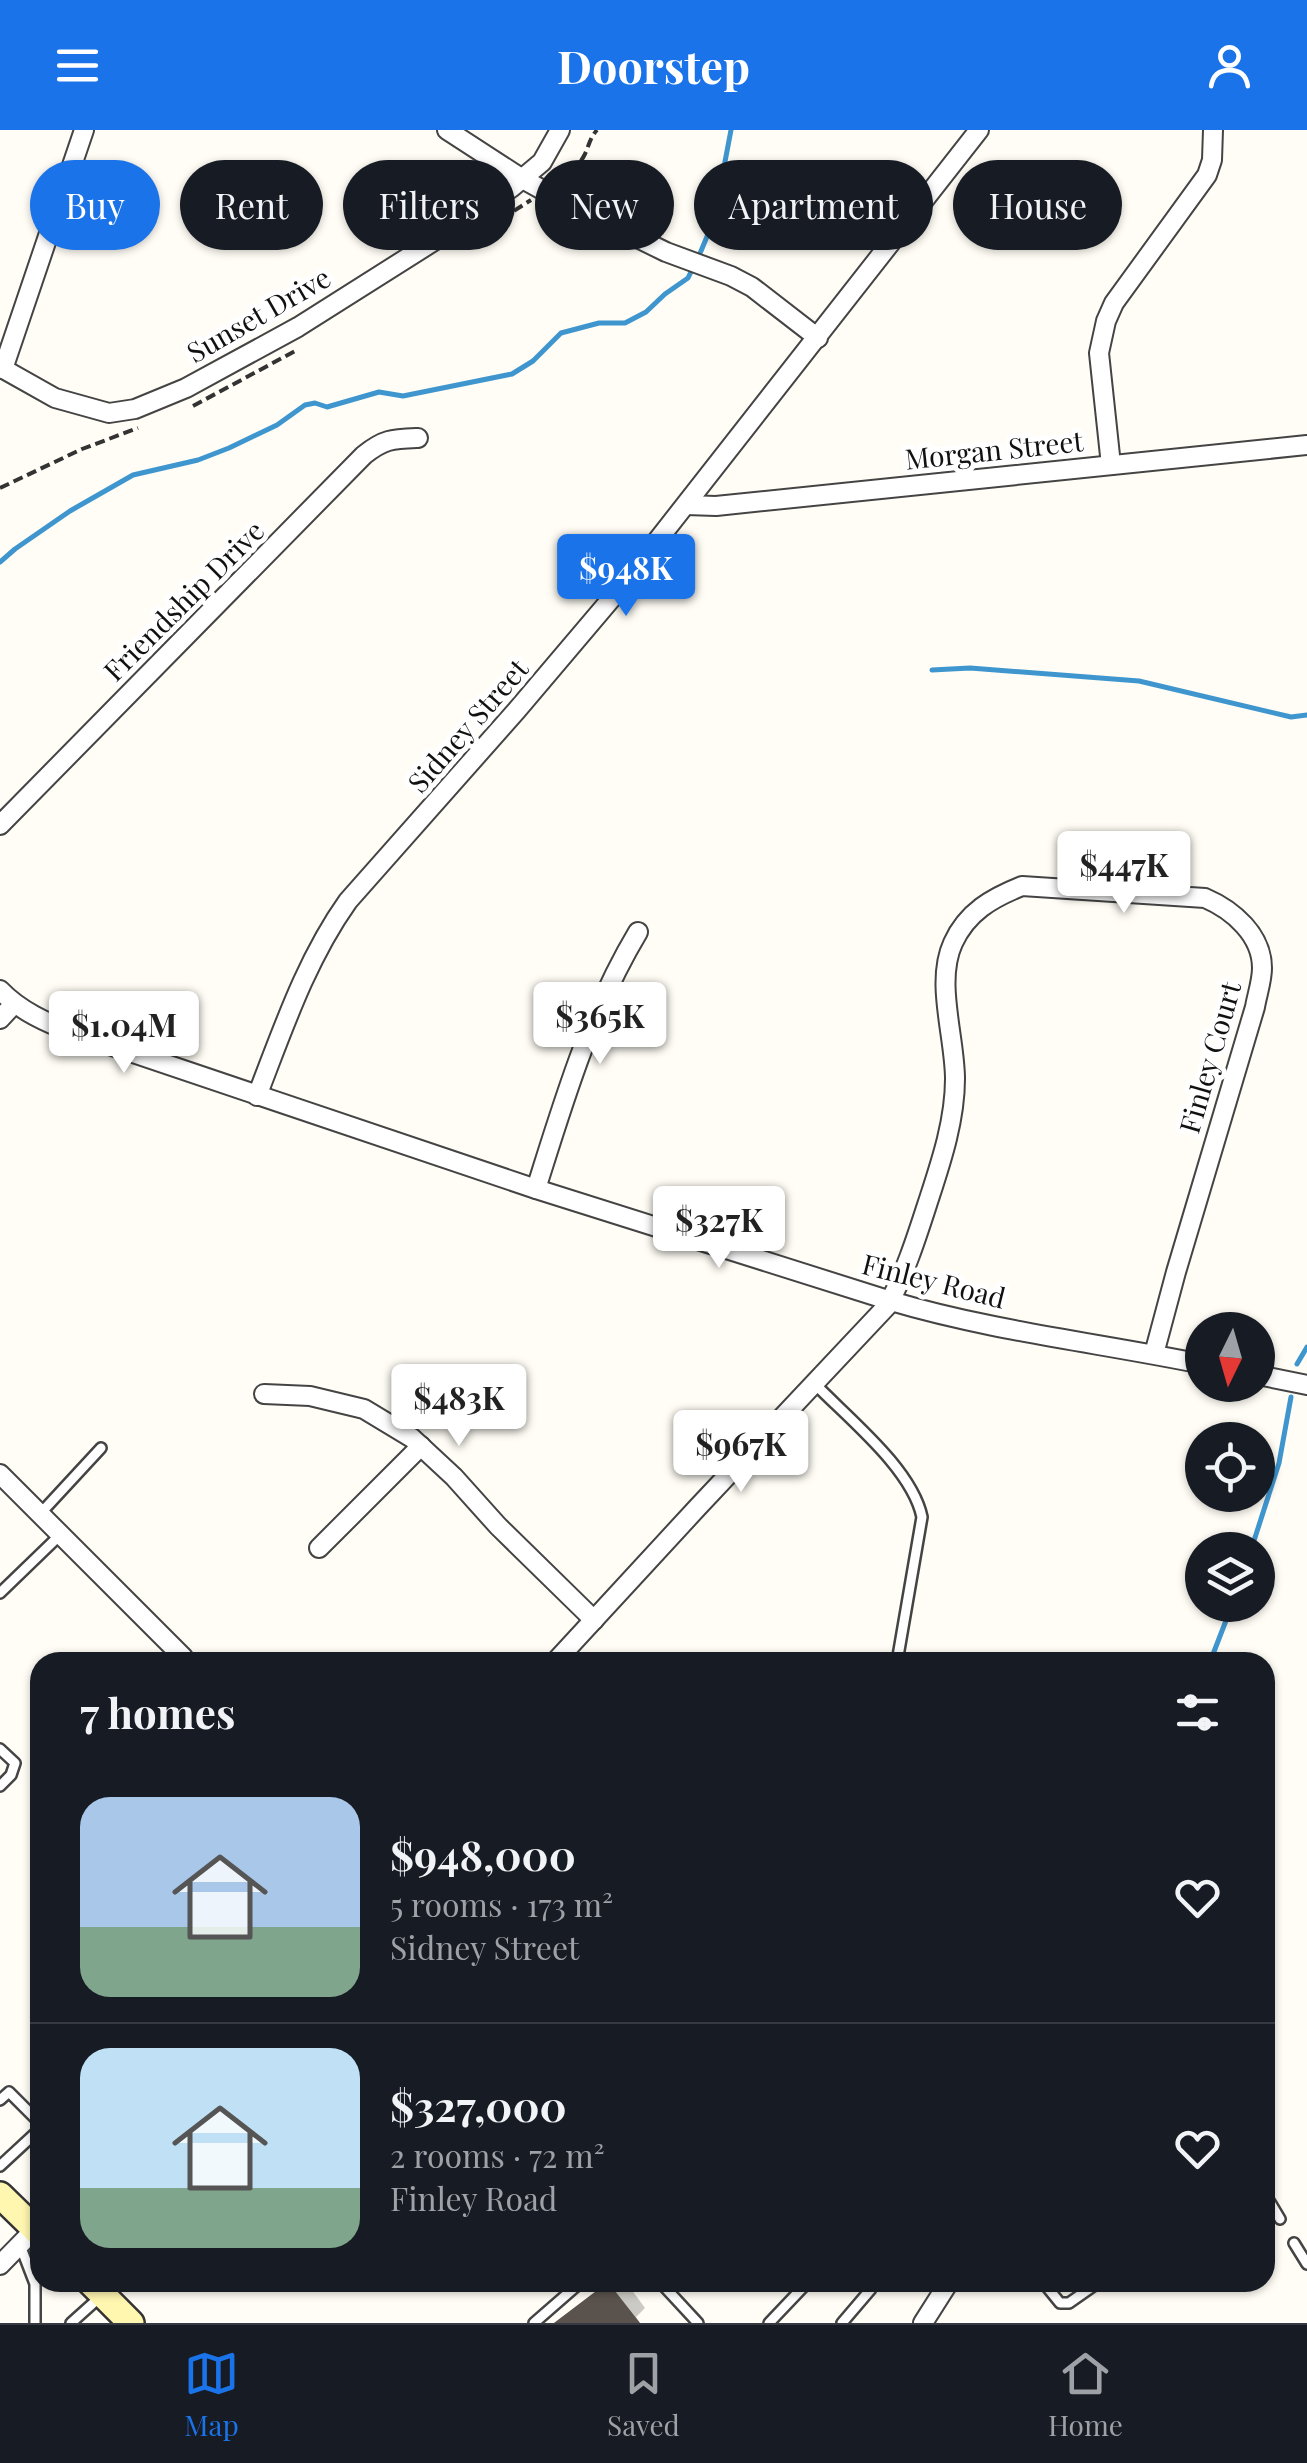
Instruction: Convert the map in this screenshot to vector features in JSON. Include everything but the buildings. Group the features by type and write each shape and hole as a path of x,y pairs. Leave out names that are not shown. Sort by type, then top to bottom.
{"main road":[{"path":"0,2195 30,2229"},
{"path":"99,2292 130,2323"}],"street":[{"path":"2,368 84,130"},
{"path":"447,130 521,178 623,231 752,287 818,338"},
{"name":"Sunset Drive","path":"2,368 54,398 110,413 135,409 186,388 298,326 511,188 542,162 560,130"},
{"name":"Sidney Street","path":"258,1096 296,996 331,924 348,901 617,592 979,130"},
{"path":"1111,465 1099,353 1106,321 1114,303 1207,175 1213,130"},
{"name":"Friendship Drive","path":"0,825 364,456 392,438 418,438"},
{"name":"Morgan Street","path":"686,505 716,506 1307,445"},
{"name":"Finley Court","path":"564,1652 891,1300 907,1266 947,1138 955,1077 946,975 953,942 982,905 1022,886 1206,898 1224,906 1242,924 1260,952 1262,968 1255,1007 1154,1354"},
{"path":"536,1189 582,1048 602,998 638,932"},
{"name":"Finley Road","path":"0,990 14,1004 54,1026 536,1189 922,1310 1185,1360"},
{"path":"0,1019 14,1004"},
{"path":"1275,1378 1307,1385"},
{"path":"264,1394 310,1396 364,1410 412,1438 594,1620"},
{"path":"320,1548 421,1446"},
{"path":"0,1474 172,1652"},
{"path":"0,2265 30,2237"},
{"path":"923,2323 943,2292"}],"lane":[{"path":"815,1384 904,1476 918,1500 922,1517 898,1652"},
{"path":"40,1514 101,1448"},
{"path":"0,1593 60,1534"},
{"path":"0,1749 16,1763 0,1786"},
{"path":"0,2100 9,2092 30,2115"},
{"path":"0,2166 30,2136"},
{"path":"1275,2211 1280,2219"},
{"path":"1294,2243 1307,2264"},
{"path":"34,2323 35,2292"},
{"path":"72,2323 94,2292"},
{"path":"534,2323 569,2292"},
{"path":"669,2292 698,2323"},
{"path":"769,2323 799,2292"},
{"path":"842,2323 868,2292"},
{"path":"1051,2292 1060,2303 1069,2303 1085,2292"},
{"path":"778,2314 787,2323"}],"waterway":[{"path":"0,562 70,511 133,475 198,460 229,448 277,425 305,405 327,407 379,392 403,396 512,374 533,361 561,333 599,323 625,323 646,312 688,278 701,251 721,203 731,130"},
{"path":"932,670 970,668 1139,681 1291,717 1307,715"},
{"path":"1297,1364 1307,1347"},
{"path":"1257,1532 1279,1463 1291,1397"},
{"path":"1214,1652 1225,1622"}]}
